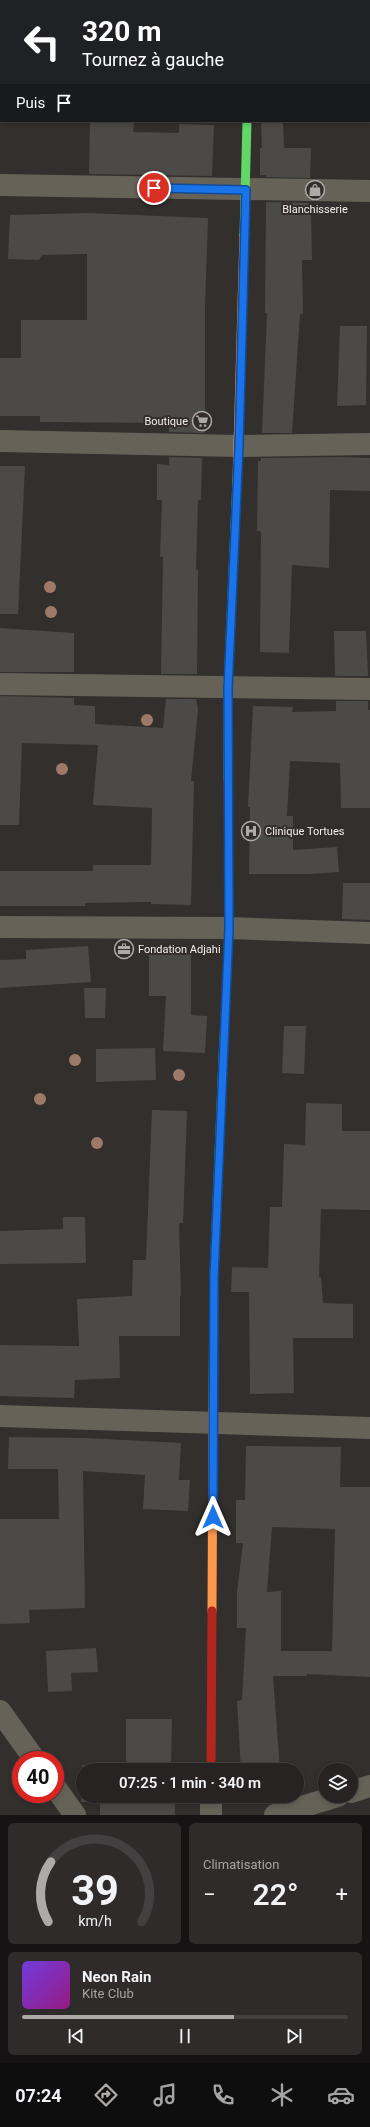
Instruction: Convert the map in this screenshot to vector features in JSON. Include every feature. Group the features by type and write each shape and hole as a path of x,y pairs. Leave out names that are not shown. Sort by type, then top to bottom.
{"street":[{"path":"211,1763 214,1277 229,928 228,688 239,446 248,122"},
{"path":"0,185 370,191"},
{"path":"0,441 239,446 370,444"},
{"path":"0,684 370,689"},
{"path":"0,927 229,928 370,933"},
{"path":"0,1416 370,1428"},
{"path":"0,1711 29,1751"},
{"path":"358,1790 370,1786"},
{"path":"64,1800 75,1815"},
{"path":"275,1815 318,1802"},
{"path":"211,1803 211,1815"}],"building":[{"path":"90,122 134,122 133,132 179,133 179,124 214,125 212,176 89,174"},
{"path":"261,122 283,122 284,148 311,148 310,178 266,177 266,175 260,175 260,148 262,148"},
{"path":"266,202 310,203 312,260 302,260 303,314 300,314 292,433 262,433 267,313 265,313"},
{"path":"88,213 208,218 205,307 205,432 169,432 169,423 40,422 40,416 0,416 0,358 21,358 21,320 87,320 87,254 42,255 39,260 8,259 10,215"},
{"path":"340,326 367,326 366,405 337,406"},
{"path":"169,457 202,458 201,500 198,500 196,570 198,570 197,674 161,674 163,557 160,557 162,500 157,500 157,464 169,465"},
{"path":"261,458 370,458 370,491 330,490 329,568 292,565 289,653 260,652 261,531 257,531 258,461 261,461"},
{"path":"0,466 25,466 18,614 0,614"},
{"path":"0,628 74,633 74,672 0,672"},
{"path":"334,631 366,631 368,676 335,676"},
{"path":"0,696 74,698 74,705 95,706 95,724 163,728 166,699 196,699 198,709 191,781 194,781 191,905 151,904 151,902 85,903 85,906 0,906 0,871 93,871 93,865 151,865 152,808 93,805 98,745 22,743 19,825 0,825"},
{"path":"336,701 368,701 368,710 370,710 370,808 341,808 340,763 290,761 287,816 293,816 293,850 337,847 339,872 311,874 249,874 250,807 248,807 253,706 293,707 292,712 336,711"},
{"path":"343,883 370,883 370,920 342,919"},
{"path":"88,946 91,982 0,988 0,960 26,959 26,950"},
{"path":"149,954 191,954 191,1015 207,1016 205,1053 163,1051 166,996 149,996"},
{"path":"84,988 106,988 105,1018 85,1018"},
{"path":"284,1026 306,1026 304,1074 282,1073"},
{"path":"155,1048 156,1080 96,1082 96,1049"},
{"path":"306,1103 342,1104 342,1131 370,1131 370,1210 321,1209 319,1277 321,1277 323,1303 353,1304 353,1338 293,1338 294,1393 250,1394 249,1292 231,1292 232,1267 268,1268 270,1207 282,1207 284,1144 305,1145"},
{"path":"152,1110 187,1111 183,1223 179,1223 181,1296 180,1336 119,1336 120,1378 75,1380 74,1398 0,1396 0,1345 79,1346 77,1299 132,1296 133,1260 146,1260"},
{"path":"63,1217 85,1217 86,1263 0,1264 0,1231 63,1229"},
{"path":"9,1437 86,1438 181,1443 179,1480 190,1480 188,1511 143,1509 145,1475 83,1471 85,1608 29,1610 30,1623 0,1624 0,1519 59,1519 58,1469 8,1469"},
{"path":"246,1446 341,1447 340,1487 370,1487 370,1677 307,1674 307,1676 273,1676 279,1763 241,1763 237,1701 242,1700 246,1628 237,1628 237,1592 243,1543 236,1543 236,1500 245,1500","holes":["272,1527 335,1529 332,1651 281,1651 281,1591 267,1592"]},
{"path":"96,1648 98,1672 71,1673 72,1691 48,1692 46,1651"},
{"path":"126,1719 172,1719 171,1763 126,1763"},
{"path":"100,1803 175,1803 175,1815 100,1815"}],"traffic: fast":[{"path":"244,235 247,122"},
{"path":"228,780 228,688 237,480"},
{"path":"213,1409 214,1277 224,1035"}],"traffic: slow":[{"path":"237,480 244,235"},
{"path":"212,1611 213,1409"}],"traffic: jam":[{"path":"224,1035 229,928 228,780"},
{"path":"211,1763 212,1611"}],"place":[{"name":"Blanchisserie","path":"315,190"},
{"name":"Boutique","path":"202,421"},
{"name":"Clinique Tortues","path":"251,831"},
{"name":"Fondation Adjahi","path":"124,949"}],"route":[{"path":"154,188 246,190 239,446 228,688 229,928 214,1277 213,1517"}]}
